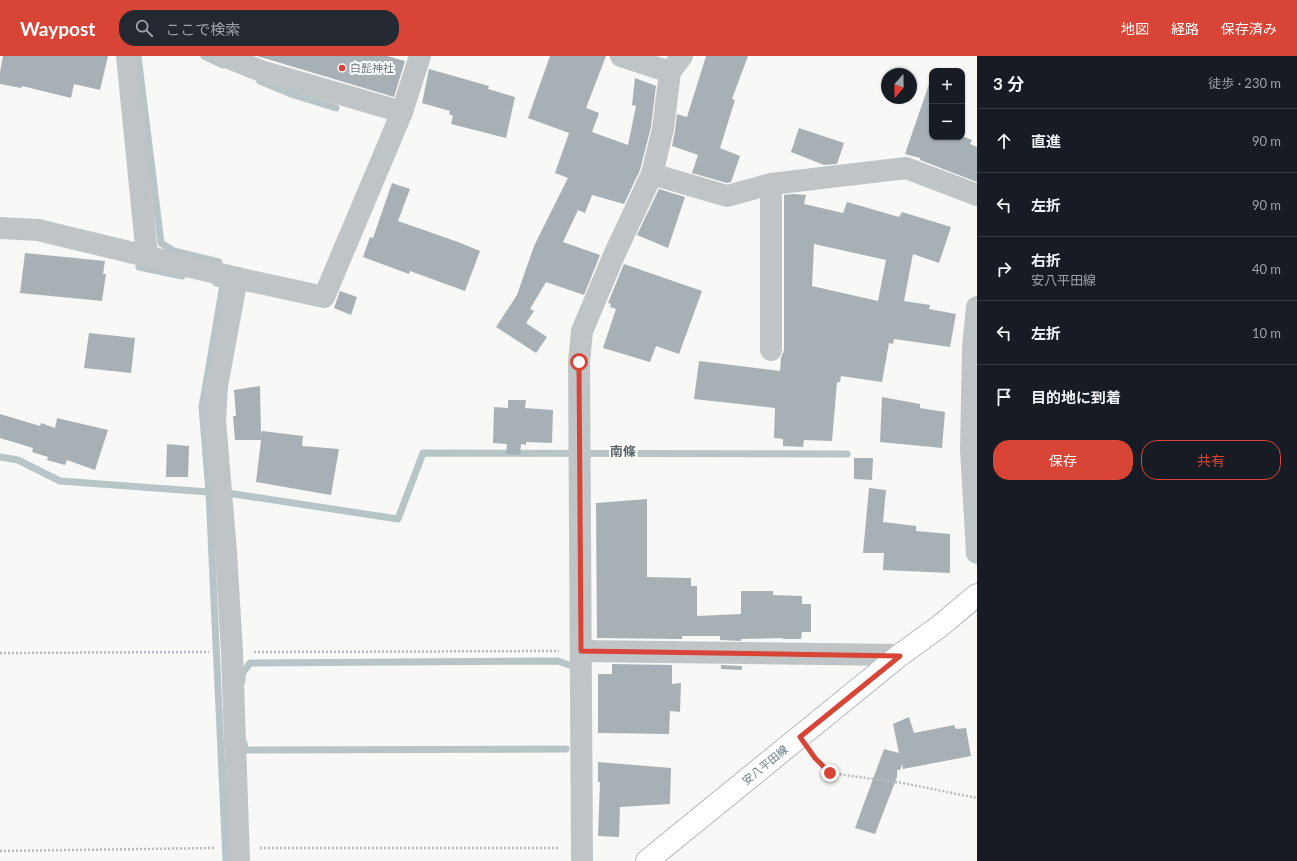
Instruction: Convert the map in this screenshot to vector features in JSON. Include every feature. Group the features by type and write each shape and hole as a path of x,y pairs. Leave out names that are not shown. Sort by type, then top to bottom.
{"main road":[{"name":"安八平田線","path":"647,861 977,595"}],"street":[{"path":"127,56 147,256"},
{"path":"224,56 260,71 402,112"},
{"path":"0,228 38,230 237,278 324,297 402,112 420,56"},
{"path":"582,855 579,362 582,331 615,253 652,174 676,64 620,56"},
{"path":"652,174 727,196 771,184 906,168 977,195"},
{"path":"771,184 771,350"},
{"path":"237,278 217,386 215,420 226,552 232,652 239,855"},
{"path":"977,307 973,348 971,450 977,553"},
{"path":"581,651 900,656"}],"path":[{"path":"0,653 581,651"},
{"path":"800,737 815,758 830,773 904,782 977,798"},
{"path":"0,851 239,855 582,855"}],"building":[{"path":"3,56 108,56 100,90 74,84 71,98 22,86 21,88 0,84 0,72"},
{"name":"白髭神社","path":"257,56 387,56 405,61 394,97"},
{"path":"550,56 606,56 586,108 599,113 592,132 628,145 636,106 632,105 635,78 656,86 651,127 640,170 624,204 592,195 585,213 578,210 563,242 600,255 584,295 546,282 530,309 534,311 526,323 547,337 536,353 496,327 517,295 534,246 568,178 555,173 569,133 528,118"},
{"path":"706,56 748,56 732,99 735,100 720,148 740,156 731,182 727,183 692,173 698,155 672,146 677,114 687,117"},
{"path":"429,69 489,86 488,89 515,97 506,138 451,124 453,116 449,114 450,111 422,103"},
{"path":"929,84 929,140 965,140 965,137 972,140 970,144 977,147 977,182 920,160 920,158 905,154"},
{"path":"799,128 844,143 837,164 824,165 791,152"},
{"path":"392,183 410,189 398,221 480,251 465,291 410,271 409,274 363,257 370,237 373,238"},
{"path":"659,189 685,197 668,248 637,235"},
{"path":"784,195 806,195 804,204 843,213 847,202 899,217 902,212 951,227 939,263 913,254 904,301 930,305 929,309 956,314 950,347 894,339 893,344 889,343 882,382 841,376 840,382 837,382 832,441 804,440 803,447 783,446 783,439 774,438 775,408 694,399 699,361 780,371 781,358 784,350","holes":["814,244 886,260 878,301 812,286"]},
{"path":"25,253 105,261 103,274 106,274 102,301 20,293"},
{"path":"624,264 702,291 679,354 656,346 650,362 603,348 616,309 610,307 611,304 608,303"},
{"path":"340,291 357,297 351,315 334,308"},
{"path":"89,333 135,338 131,373 84,368"},
{"path":"260,386 261,434 262,431 303,436 302,446 339,449 331,495 256,482 261,440 235,440 233,416 236,416 234,390"},
{"path":"882,397 920,404 920,408 945,412 942,448 880,442"},
{"path":"508,400 526,400 525,408 553,410 552,443 526,442 526,445 521,444 520,455 506,454 507,444 493,443 494,407 508,408"},
{"path":"0,414 40,426 41,423 55,428 57,418 108,430 95,470 67,460 65,465 47,460 48,457 32,452 33,448 0,438"},
{"path":"167,444 189,446 188,477 166,477"},
{"path":"854,458 873,458 872,480 854,479"},
{"path":"869,488 886,490 883,522 916,526 916,531 950,534 950,573 883,570 884,553 863,553"},
{"path":"647,499 647,577 691,578 691,586 697,586 697,616 741,614 741,591 773,591 773,595 802,596 802,604 811,604 811,632 802,632 801,639 741,639 741,641 720,640 720,636 682,636 682,639 597,638 596,503"},
{"path":"612,664 672,665 672,684 681,683 680,712 670,711 669,734 598,733 598,674 612,674"},
{"path":"721,665 742,666 742,670 721,669"},
{"path":"909,717 914,733 954,725 956,729 966,728 971,756 903,769 902,764 900,770 897,770 897,777 875,834 855,828 884,749 899,753 893,724"},
{"path":"598,762 671,768 670,804 620,807 619,837 598,836 600,782 598,782"}],"waterway":[{"path":"138,56 161,243 174,251 219,262"},
{"path":"204,56 223,65"},
{"path":"260,81 291,94 336,108"},
{"path":"139,267 182,276"},
{"path":"0,457 18,460 60,481 209,492 202,407 223,285 216,283"},
{"path":"226,861 209,492 221,492 398,519 423,453 847,454"},
{"path":"242,681 242,674 250,663 558,661 569,665"},
{"path":"244,743 245,750 566,749"}],"place":[{"name":"白髭神社","path":"342,68"}],"district":[{"name":"南條","path":"623,451"}],"route":[{"path":"579,362 581,651 900,656 800,737 815,758 830,773"}]}
